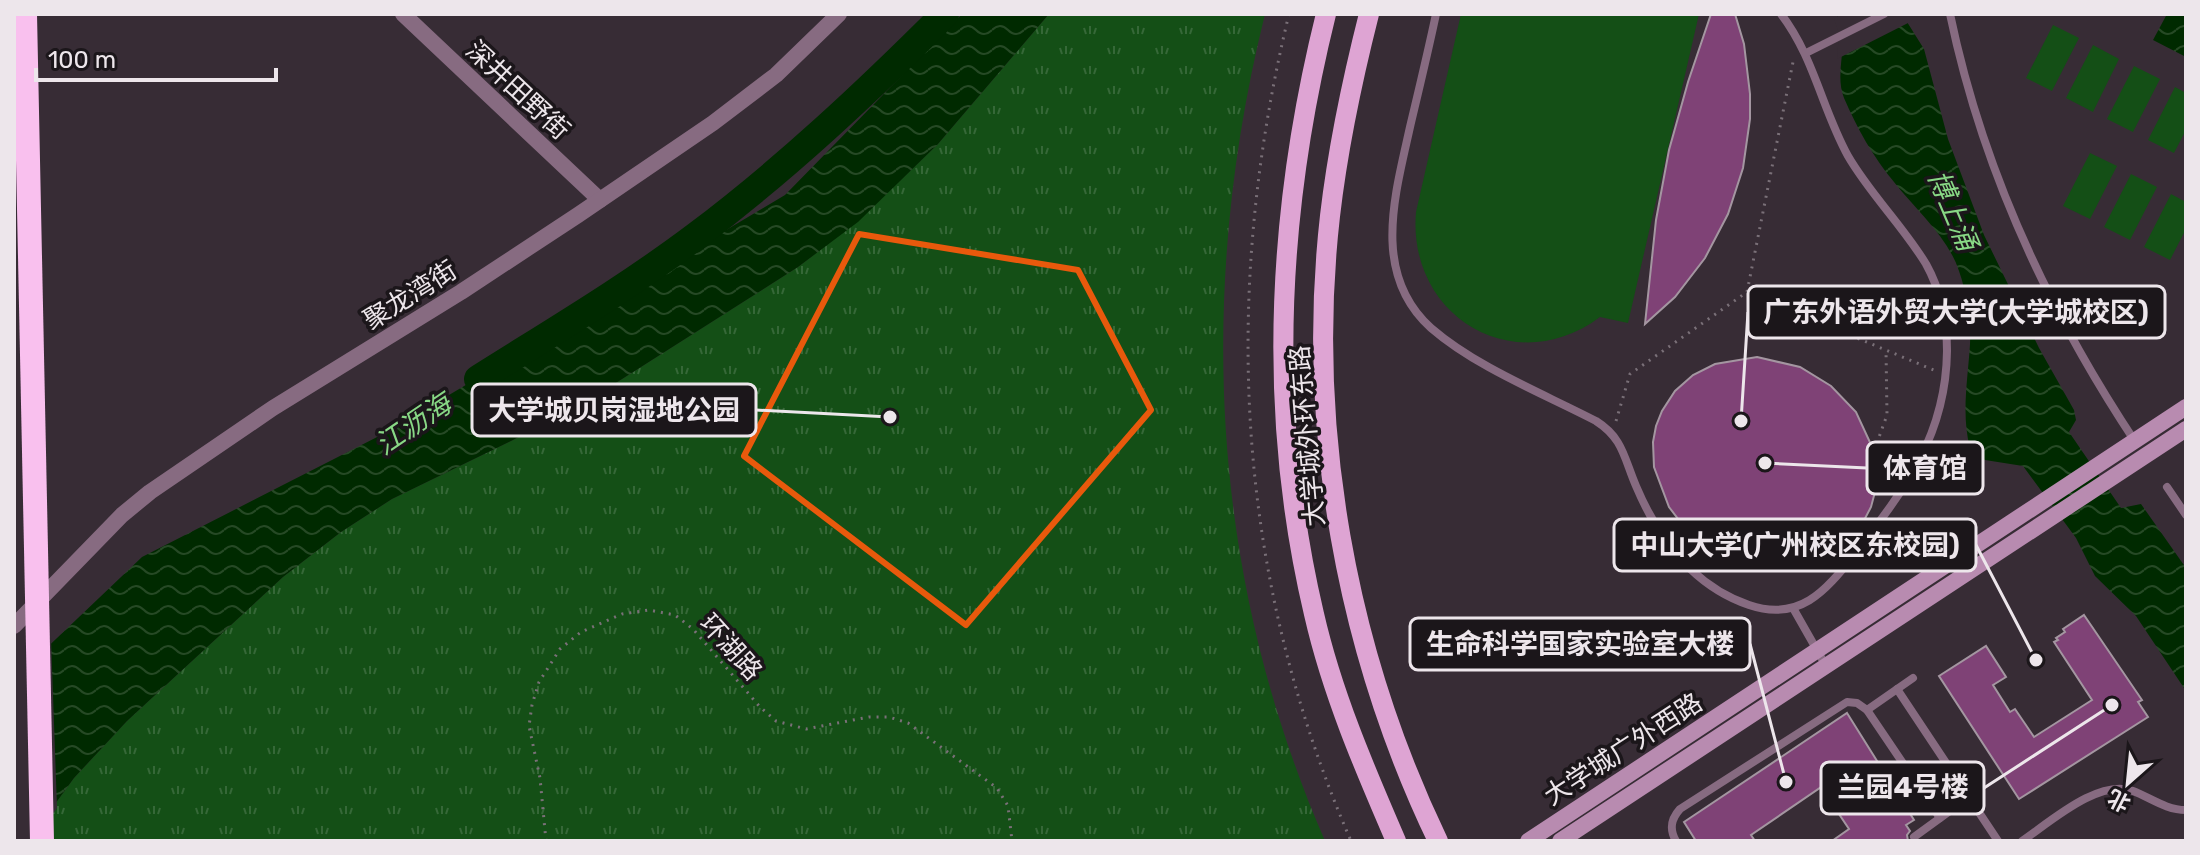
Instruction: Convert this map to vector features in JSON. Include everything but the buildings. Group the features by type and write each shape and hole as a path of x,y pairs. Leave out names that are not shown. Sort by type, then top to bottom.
{"highway":[{"path":"25,14 42,841"}],"main road":[{"name":"大学城外环东路","path":"1326,14 1301,125 1289,218 1284,271 1284,414 1292,491 1314,615 1351,736 1396,841"},
{"name":"大学城外环东路","path":"1369,14 1344,118 1330,217 1324,363 1327,425 1336,510 1362,636 1398,747 1438,841"},
{"name":"大学城广外西路","path":"1528,841 2186,407"},
{"name":"大学城广外西路","path":"1560,841 2186,429"}],"street":[{"name":"深井田野街","path":"403,14 600,200"},
{"name":"聚龙湾街","path":"14,626 122,515 160,484 273,408 461,292 600,200 762,87 839,14"}],"lane":[{"path":"1436,14 1392,217 1393,258 1402,288 1414,310 1454,346 1596,421 1612,433 1651,519 1679,560 1719,590 1746,604 1773,611 1793,608 1817,595 1835,579 1902,491 1936,427 1946,375 1945,321 1936,285 1913,245 1850,159 1829,119 1806,53 1781,14"},
{"path":"1806,53 1884,14"},
{"path":"1950,14 1975,114 2035,268 2088,367 2145,456"},
{"path":"2167,487 2186,515"},
{"path":"1793,608 1826,666"},
{"path":"1867,710 1913,678"},
{"path":"1897,689 1998,841"},
{"path":"1676,841 1671,826 1680,809 1840,704 1851,702 1867,710 1940,818"},
{"path":"2022,841 2103,790 2127,789 2170,809 2186,810"},
{"path":"1914,837 1969,797"}],"path":[{"path":"1612,433 1630,374 1747,292 1798,38"},
{"path":"1747,292 1946,375"},
{"path":"1874,451 1887,415 1886,350"},
{"name":"环湖路","path":"546,841 542,797 529,726 539,682 553,658 581,632 622,614 657,610 675,615 693,629 760,707 776,721 806,729 869,717 889,717 908,723 997,788 1008,806 1012,841"}],"highlighted area":[{"path":"859,234 1078,270 1151,410 966,625 744,456"}],"green space":[{"path":"1049,14 1265,14 1243,119 1229,223 1223,328 1226,433 1237,537 1257,640 1287,741 1325,841 28,841 74,778 127,721 283,577 341,532 392,499 597,395 798,267 858,221 938,144"},
{"path":"1461,14 1699,14 1628,323 1600,317 1567,335 1534,342 1502,339 1472,328 1448,308 1429,281 1418,249 1416,212"},
{"path":"2053,25 2079,38 2052,91 2026,78"},
{"path":"2093,45 2119,59 2093,112 2066,98"},
{"path":"2134,66 2160,79 2133,132 2107,119"},
{"path":"2175,87 2186,93 2186,130 2174,153 2148,140"},
{"path":"2090,153 2117,166 2090,219 2063,206"},
{"path":"2131,174 2157,187 2130,240 2104,227"},
{"path":"2171,194 2186,202 2186,229 2170,260 2144,247"}],"water":[{"path":"962,14 1049,14 938,144 858,222 798,267 597,395 392,499 341,532 283,577 127,721 74,778 28,841 14,841 14,679 142,557 385,433 785,195"},
{"name":"博上涌","path":"1836,14 1902,14 1924,49 1948,139 1984,235 2039,348 2074,410 2076,420 2069,432 2121,508 2141,504 2186,568 2186,691 2136,616 2095,576 2076,538 2023,466 1985,460 1970,448 1966,410 1970,326 1962,280 1947,247 1879,163 1849,109 1841,87 1843,44"},
{"path":"2167,14 2186,14 2186,57 2153,40"}],"pier":[{"path":"1842,14 1907,14 1912,21 1837,59 1839,33 1834,18"},
{"path":"51,638 57,808 33,841 14,841 14,674"}],"waterway":[{"name":"江沥海","path":"478,379 643,274 696,236 824,130 945,14"}],"place":[{"name":"大学城贝岗湿地公园","path":"890,417"},
{"name":"广东外语外贸大学(大学城校区)","path":"1741,421"},
{"name":"体育馆","path":"1765,463"},
{"name":"中山大学(广州校区东校园)","path":"2036,660"},
{"name":"兰园4号楼","path":"2112,705"},
{"name":"生命科学国家实验室大楼","path":"1786,782"}]}
